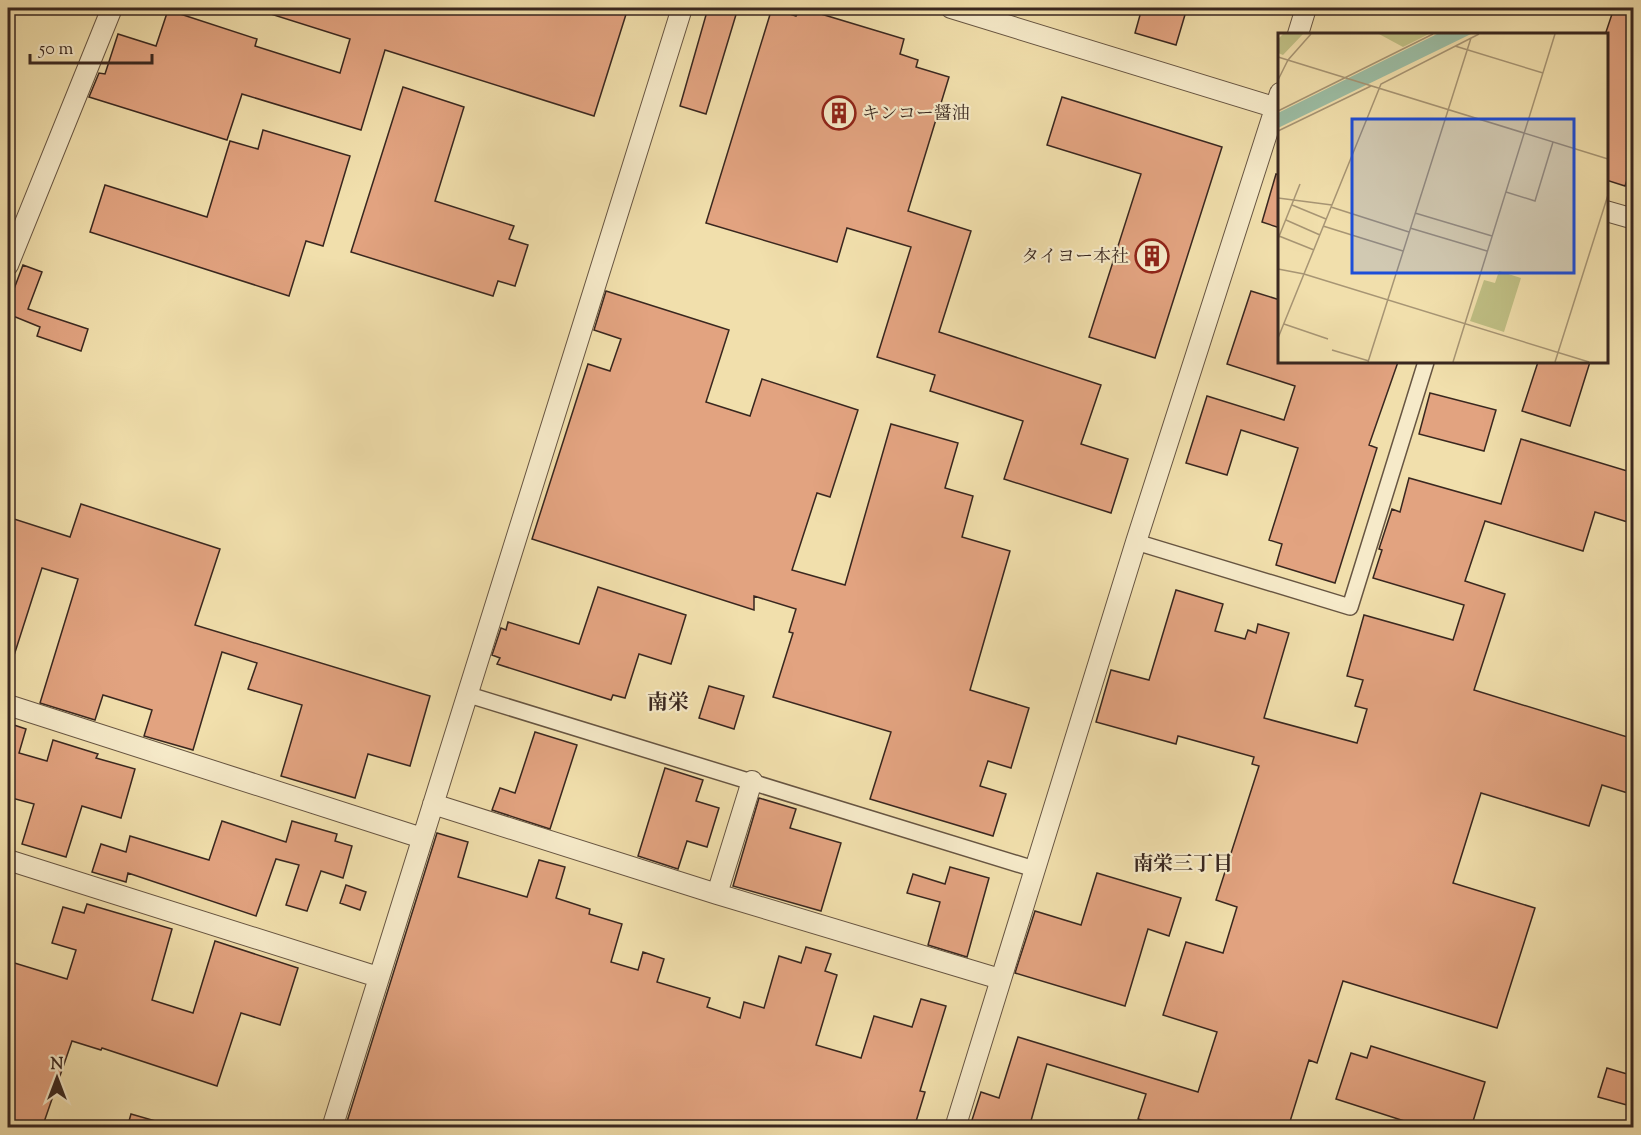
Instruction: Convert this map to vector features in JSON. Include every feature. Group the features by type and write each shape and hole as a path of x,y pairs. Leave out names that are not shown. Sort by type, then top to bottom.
{"street":[{"path":"8,265 112,8"},
{"path":"332,1128 422,838 470,694 682,8"},
{"path":"951,8 1278,104 1136,542 955,1128"},
{"path":"1298,33 1306,8"},
{"path":"1608,212 1634,219"},
{"path":"1136,542 1350,607 1426,363"},
{"path":"470,694 1034,868"},
{"path":"8,705 422,838"},
{"path":"717,894 752,781"},
{"path":"433,804 717,894 1000,979"},
{"path":"8,860 378,977"}],"building":[{"path":"258,8 628,8 594,116 385,50 361,130 242,94 227,140 89,97 99,73 105,74 118,34 156,46 168,10 257,39 255,46 340,73 350,39 258,10"},
{"path":"708,8 738,8 706,114 680,106"},
{"name":"キンコー醤油","path":"772,8 796,16 801,8 904,39 900,54 918,60 916,67 949,77 908,211 971,231 939,332 1101,385 1081,444 1128,459 1111,513 1004,479 1023,421 930,391 935,375 877,357 911,247 847,228 837,262 706,223"},
{"path":"1142,8 1187,8 1176,45 1135,33"},
{"path":"1614,8 1634,8 1634,158 1625,186 1608,181 1608,33 1606,32"},
{"path":"403,87 464,107 435,201 514,226 509,239 528,245 515,286 498,281 493,296 351,252"},
{"name":"タイヨー本社","path":"1062,97 1222,147 1155,358 1089,337 1141,174 1047,145"},
{"path":"263,130 350,156 323,246 306,241 289,296 90,232 105,185 207,217 230,141 258,149"},
{"path":"1276,174 1278,174 1278,227 1262,222"},
{"path":"23,265 42,272 28,309 88,329 81,351 37,336 40,327 8,314 8,305"},
{"path":"606,291 729,330 706,402 750,416 762,379 858,410 830,497 817,493 792,570 845,585 891,424 958,443 945,488 973,496 962,537 1010,551 970,690 1029,708 1011,768 988,761 980,786 1006,794 993,836 870,799 891,732 773,697 793,633 789,632 796,609 754,596 754,610 532,539 588,364 610,371 621,339 594,330"},
{"path":"1251,291 1278,299 1278,363 1398,363 1369,445 1377,448 1335,583 1276,565 1282,544 1269,540 1298,448 1241,430 1227,475 1186,463 1207,396 1284,420 1295,386 1227,364"},
{"path":"1538,363 1590,363 1570,426 1522,411"},
{"path":"1430,393 1496,410 1484,451 1419,434"},
{"path":"1521,439 1634,473 1634,524 1595,512 1583,551 1485,521 1465,581 1505,594 1474,690 1634,739 1634,795 1602,785 1589,826 1481,793 1453,883 1535,908 1497,1028 1343,981 1317,1063 1309,1060 1288,1128 1168,1128 1138,1119 1146,1094 1047,1064 1029,1128 994,1128 972,1120 981,1092 999,1098 1018,1037 1198,1092 1217,1032 1163,1015 1186,942 1223,953 1237,907 1216,900 1259,766 1252,764 1254,757 1178,736 1176,744 1096,722 1111,670 1149,680 1176,590 1223,604 1215,631 1245,639 1248,630 1256,633 1258,624 1289,633 1264,718 1357,743 1367,709 1355,706 1363,680 1347,676 1364,615 1453,640 1464,605 1373,578 1382,550 1379,549 1392,509 1400,512 1409,478 1501,504"},
{"path":"81,504 220,549 195,625 430,696 410,766 368,754 355,798 281,776 302,705 248,689 257,663 222,652 193,750 144,736 152,710 103,695 95,720 40,703 78,579 42,568 10,668 8,667 8,517 70,537"},
{"path":"598,587 686,615 671,664 639,654 625,698 613,695 611,700 497,664 500,658 492,655 501,628 506,630 508,622 579,644"},
{"path":"709,686 744,696 734,729 699,718"},
{"path":"8,723 26,729 19,753 47,761 53,740 98,754 96,758 135,769 121,818 82,806 66,857 22,844 34,804 8,797"},
{"path":"535,732 577,745 550,829 492,810 500,788 515,793"},
{"path":"665,768 703,780 696,801 719,808 707,847 687,841 678,869 638,856"},
{"path":"759,798 796,809 790,828 841,843 821,911 733,886"},
{"path":"222,821 286,842 292,821 337,834 335,841 352,846 343,878 321,871 307,911 286,905 299,865 276,859 256,916 128,873 126,882 92,872 101,844 126,852 130,836 209,860"},
{"path":"437,833 468,842 458,877 527,897 539,860 565,867 556,898 590,909 589,914 622,924 611,962 638,970 643,952 664,959 657,982 710,998 707,1007 740,1018 744,1002 764,1008 779,956 801,963 806,947 831,954 825,971 837,975 816,1045 861,1058 874,1016 912,1027 921,999 946,1006 920,1091 925,1092 914,1128 345,1128"},
{"path":"950,867 989,878 967,957 928,945 940,902 907,893 913,874 945,884"},
{"path":"1097,873 1181,898 1169,936 1148,929 1125,1006 1015,973 1035,911 1081,925"},
{"path":"346,885 366,892 360,910 340,903"},
{"path":"87,904 172,929 152,1000 193,1013 215,941 298,968 280,1025 241,1013 217,1086 102,1048 101,1050 72,1041 42,1128 8,1128 8,961 67,979 76,950 52,943 63,907 84,913"},
{"path":"1371,1046 1485,1082 1471,1128 1426,1128 1336,1099 1351,1053 1367,1058"},
{"path":"1607,1068 1634,1076 1634,1107 1598,1097"},
{"path":"131,1114 166,1124 166,1128 127,1128"}],"place":[{"name":"キンコー醤油","path":"839,113"},
{"name":"タイヨー本社","path":"1152,256"}],"district":[{"name":"南栄","path":"668,702"},
{"name":"南栄三丁目","path":"1183,863"}]}
